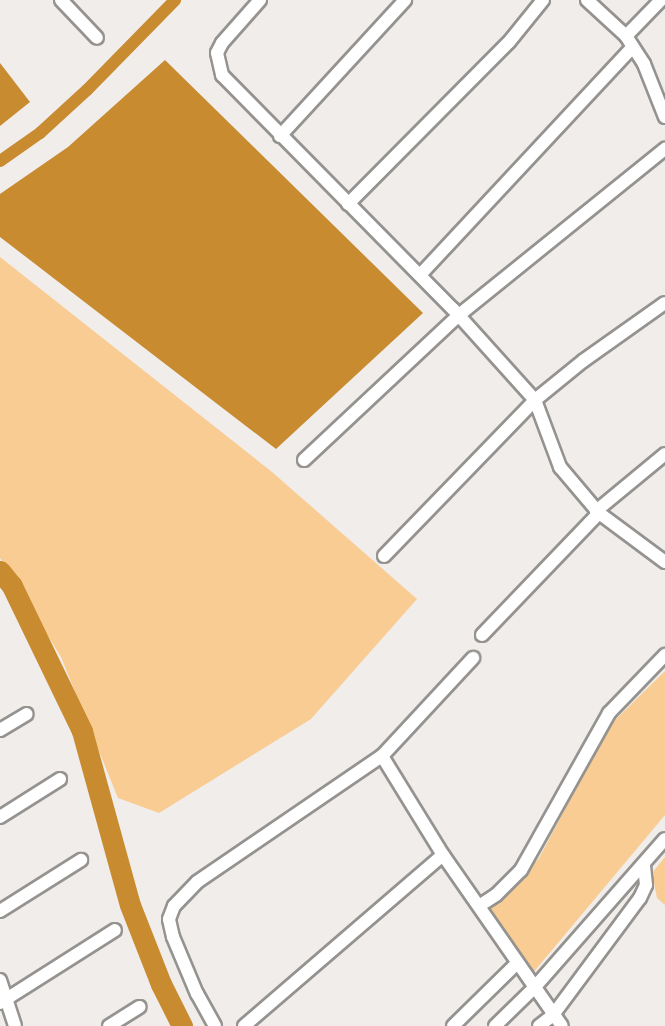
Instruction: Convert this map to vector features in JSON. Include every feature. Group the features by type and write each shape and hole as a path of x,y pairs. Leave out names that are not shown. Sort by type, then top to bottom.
{"street":[{"path":"61,0 97,38"},
{"path":"260,0 222,43 217,53 217,65 222,75 459,315 535,400 560,467 597,512 665,562"},
{"path":"280,136 405,0"},
{"path":"348,204 509,42 543,0"},
{"path":"587,0 626,36 644,64 665,117"},
{"path":"626,36 661,0"},
{"path":"419,275 632,48"},
{"path":"304,460 459,315 665,149"},
{"path":"384,556 535,400 583,361 665,303"},
{"path":"482,635 597,512 665,454"},
{"path":"479,906 496,895 521,870 610,713 665,655"},
{"path":"215,1026 197,994 173,937 169,919 174,905 182,894 197,882 382,756 473,658"},
{"path":"0,730 27,714"},
{"path":"382,756 443,855 562,1026"},
{"path":"0,817 60,779"},
{"path":"495,1026 534,988 665,839"},
{"path":"244,1026 443,855"},
{"path":"0,911 81,860"},
{"path":"539,1026 552,1015 640,898 646,885 644,866"},
{"path":"3,1001 115,930"},
{"path":"453,1026 517,963"},
{"path":"0,980 3,1001 15,1026"},
{"path":"109,1026 139,1007"}],"shaded area":[{"path":"165,60 423,313 276,449 0,237 0,194 68,147"},
{"path":"0,63 30,102 0,126"},
{"path":"0,257 272,472 417,599 311,719 159,813 118,798 61,657 0,558"},
{"path":"665,671 665,815 532,974 489,911 539,858 610,725"},
{"path":"665,857 665,905 657,898 652,873"}],"waterway":[{"path":"0,161 40,133 87,90 175,0"},
{"path":"0,571 12,586 82,731 130,905 161,984 182,1026"}]}
